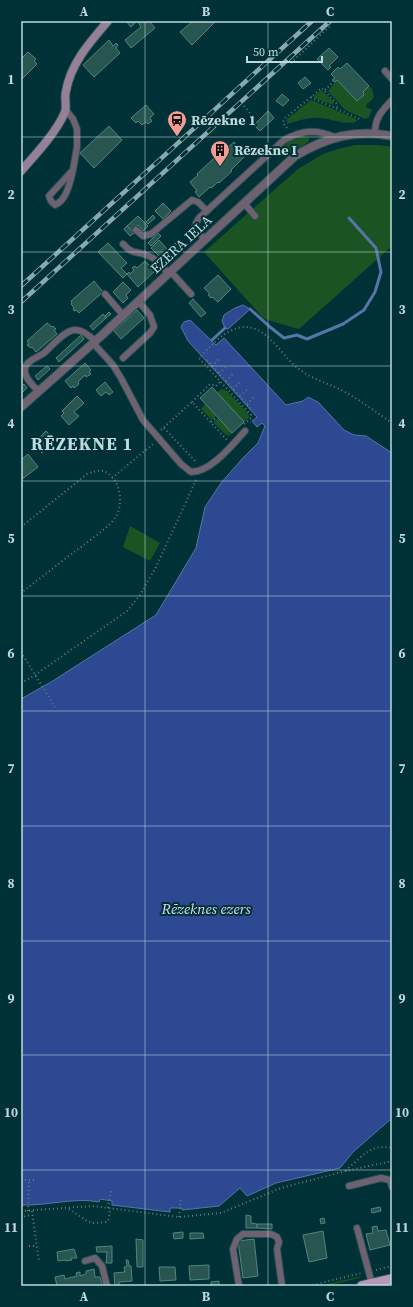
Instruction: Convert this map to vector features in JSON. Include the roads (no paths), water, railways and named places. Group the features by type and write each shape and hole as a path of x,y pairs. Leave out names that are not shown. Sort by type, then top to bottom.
{"main road":[{"path":"367,1285 392,1278"}],"street":[{"path":"21,171 44,144 61,120 66,110 65,92 71,73 91,40 108,21"},
{"name":"EZERA IELA","path":"21,407 94,342 295,156 314,145 335,137 356,133 375,133 392,136"}],"lane":[{"path":"385,71 392,78"},
{"path":"375,133 378,115 392,100"},
{"path":"66,110 77,129 77,147 73,170 68,190 60,203 54,205 49,196 73,170"},
{"path":"204,239 195,228 196,223 284,140 296,133 310,132 324,132 335,137"},
{"path":"136,230 143,236 151,234 192,200 198,202 207,211"},
{"path":"244,203 255,216"},
{"path":"124,244 129,251 149,256 157,261 191,294"},
{"path":"105,294 123,315"},
{"path":"123,358 150,333 154,327 150,315 138,301"},
{"path":"38,392 28,378 25,368 28,363 43,354 68,332 80,330 94,342 113,365 143,420 181,464 192,472 199,472 214,462 245,431"},
{"path":"348,1186 381,1178 390,1180 392,1187"},
{"path":"357,1228 369,1271 367,1285"},
{"path":"239,1286 233,1249 237,1239 243,1234 272,1234 277,1237 279,1242 277,1249 282,1286"},
{"path":"85,1261 96,1258 102,1266 107,1286"}],"water":[{"path":"243,305 250,309 228,329 225,328 222,321 224,315"},
{"name":"Rēzeknes ezers","path":"190,320 216,345 224,338 286,405 303,401 308,397 318,402 344,430 354,435 366,436 392,453 392,1118 353,1152 340,1168 276,1183 247,1196 240,1188 219,1206 182,1210 182,1208 170,1208 170,1212 112,1205 112,1201 100,1199 99,1202 80,1200 21,1205 21,699 51,682 156,615 196,548 205,507 221,483 258,443 265,426 262,423 257,427 252,421 257,417 188,341 181,327 184,322"}],"waterway":[{"path":"250,309 284,338 297,335 307,339 343,324 364,310 375,292 381,272 376,248 349,218"},
{"path":"212,340 225,328"}],"railway":[{"path":"21,286 312,21"},
{"path":"21,302 330,21"}],"place":[{"name":"Rēzekne 1","path":"177,137"},
{"name":"Rēzekne I","path":"220,167"}],"district":[{"name":"RĒZEKNE 1","path":"82,443"}]}
